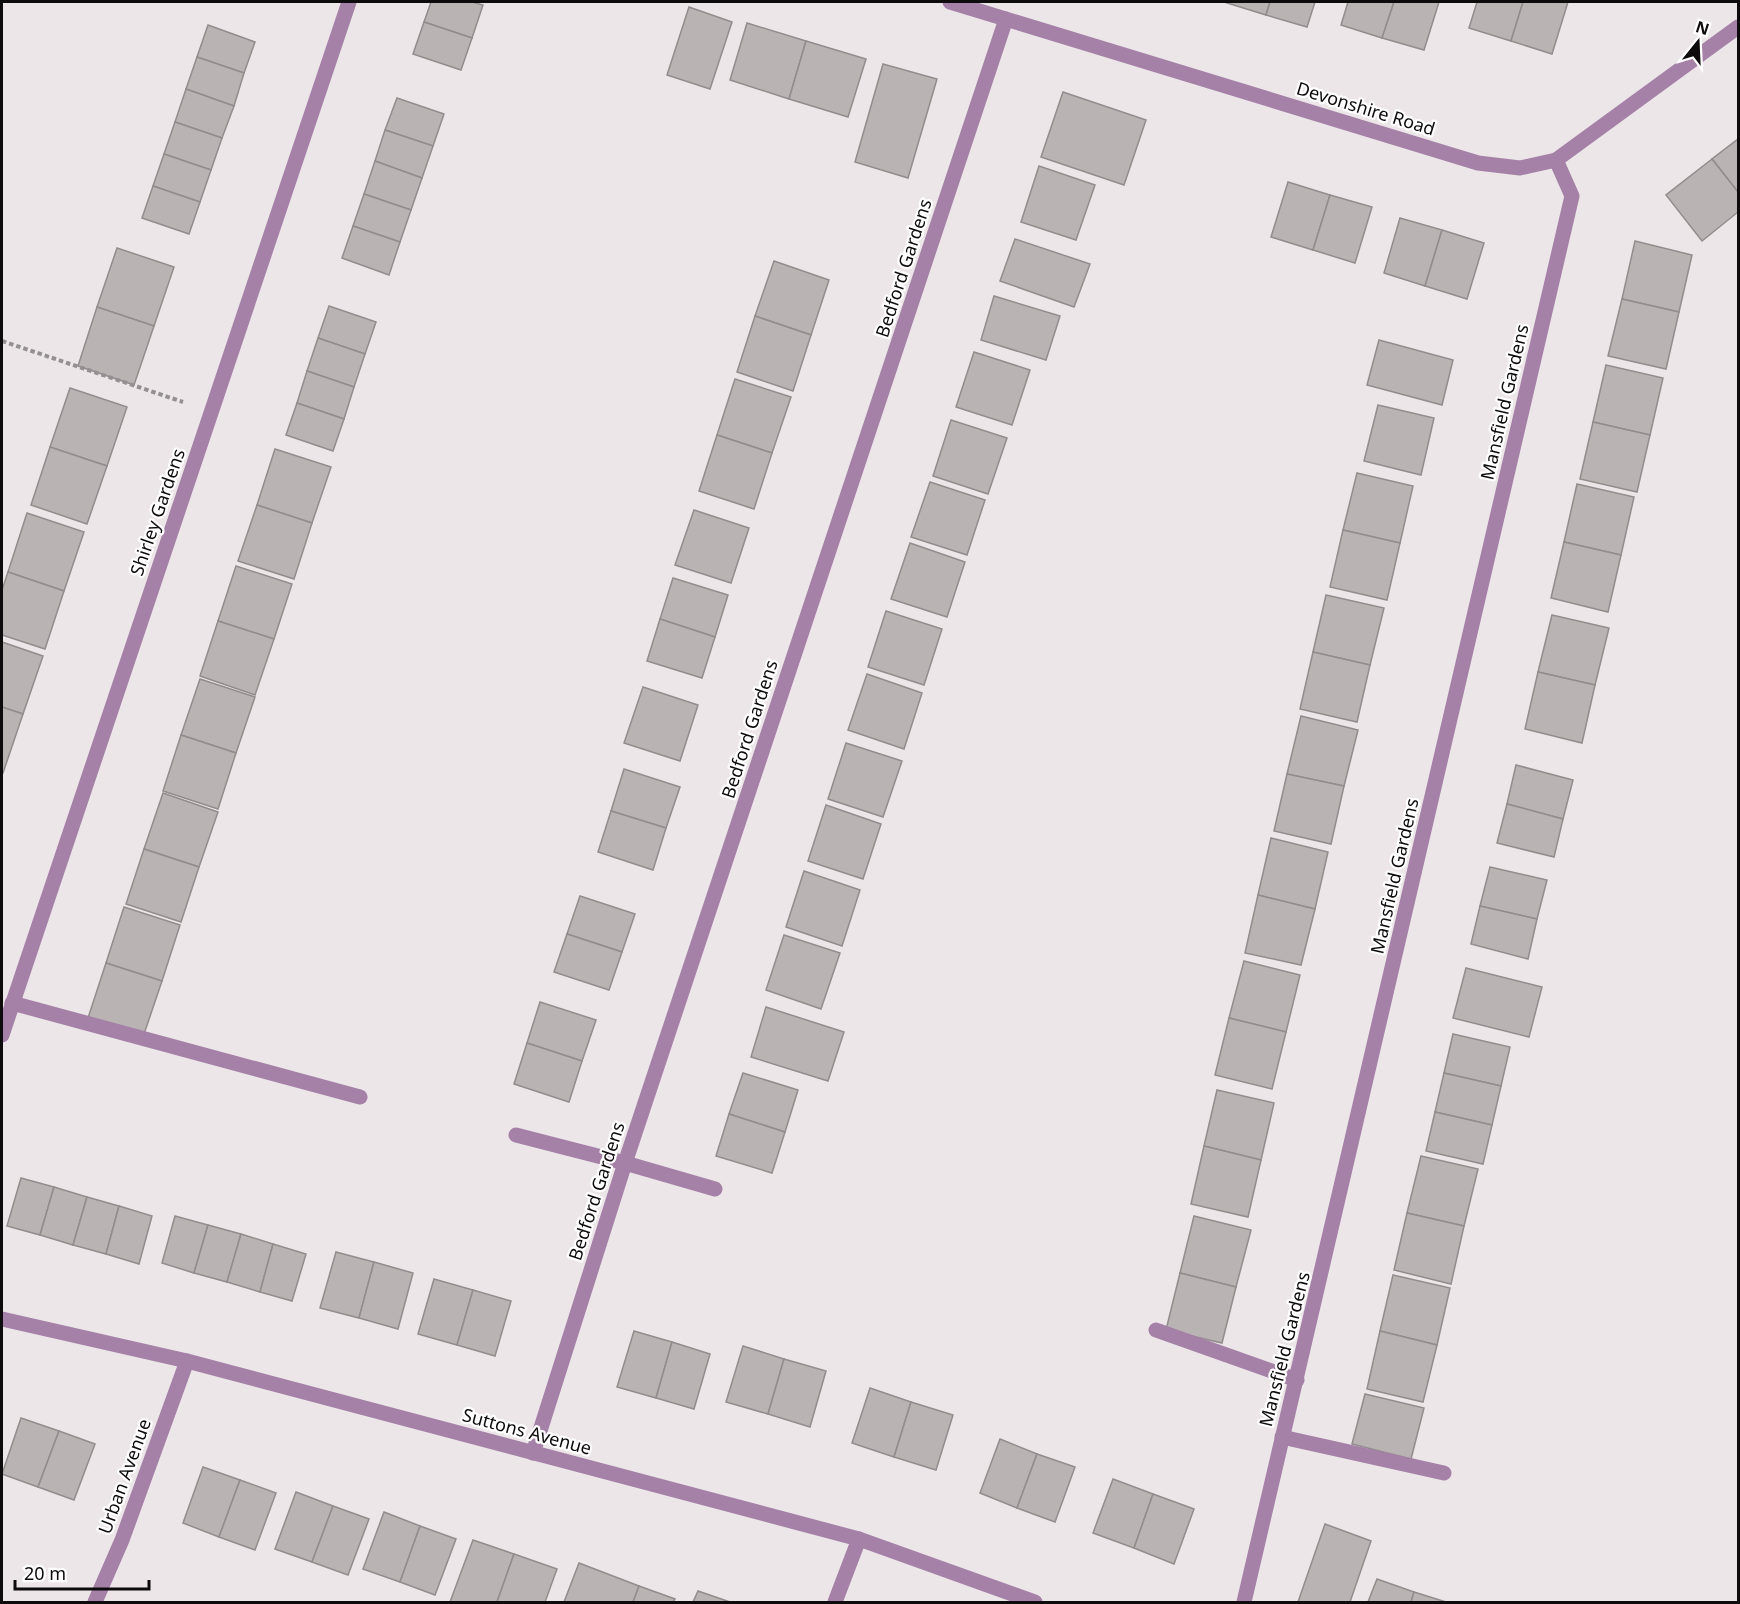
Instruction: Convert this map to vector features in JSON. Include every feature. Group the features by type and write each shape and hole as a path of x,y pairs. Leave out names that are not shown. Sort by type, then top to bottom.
{"street":[{"name":"Shirley Gardens","path":"2,1035 349,2"},
{"name":"Devonshire Road","path":"950,2 1478,163 1520,168 1556,160 1738,27"},
{"name":"Bedford Gardens","path":"533,1453 626,1163 1006,19"},
{"name":"Mansfield Gardens","path":"1244,1602 1572,196 1556,160"},
{"path":"12,1003 360,1097"},
{"path":"516,1135 715,1189"},
{"name":"Suttons Avenue","path":"2,1319 187,1361 859,1539 1035,1602"},
{"path":"1156,1330 1297,1380"},
{"name":"Urban Avenue","path":"95,1602 122,1540 187,1361"},
{"path":"1282,1437 1444,1473"},
{"path":"835,1602 859,1539"}],"path":[{"path":"2,341 211,412"}],"building":[{"path":"431,2 472,2 483,5 472,38 424,22"},
{"path":"1224,2 1270,2 1266,15"},
{"path":"1270,2 1315,2 1307,27 1266,15"},
{"path":"1348,2 1394,2 1382,38 1341,25"},
{"path":"1394,2 1439,2 1424,50 1382,38"},
{"path":"1477,2 1523,2 1511,41 1469,28"},
{"path":"1523,2 1568,2 1552,54 1511,41"},
{"path":"689,7 732,22 710,89 667,75"},
{"path":"424,22 472,38 461,70 413,54"},
{"path":"747,23 806,41 789,99 730,80"},
{"path":"208,25 255,42 244,73 197,57"},
{"path":"806,41 866,59 848,117 789,99"},
{"path":"197,57 244,73 234,106 186,89"},
{"path":"883,64 937,79 908,178 855,162"},
{"path":"186,89 234,106 222,138 175,122"},
{"path":"1063,92 1146,120 1124,185 1041,157"},
{"path":"397,98 444,114 433,146 385,130"},
{"path":"175,122 222,138 211,170 164,154"},
{"path":"385,130 433,146 422,178 375,161"},
{"path":"1738,139 1738,192 1712,159"},
{"path":"164,154 211,170 200,202 153,186"},
{"path":"1712,159 1738,192 1738,212 1702,241 1666,195"},
{"path":"375,161 422,178 411,210 364,194"},
{"path":"1039,166 1095,185 1076,240 1021,222"},
{"path":"1288,182 1330,195 1313,250 1271,237"},
{"path":"153,186 200,202 189,234 142,218"},
{"path":"364,194 411,210 400,242 353,226"},
{"path":"1330,195 1372,207 1355,263 1313,250"},
{"path":"1400,218 1442,230 1425,286 1384,273"},
{"path":"353,226 400,242 389,275 342,258"},
{"path":"1442,230 1484,243 1467,299 1425,286"},
{"path":"1015,239 1090,264 1074,307 1000,281"},
{"path":"1635,241 1692,255 1679,312 1622,299"},
{"path":"117,248 174,267 154,326 97,307"},
{"path":"774,261 829,280 811,335 755,316"},
{"path":"994,296 1060,316 1046,360 981,340"},
{"path":"1622,299 1679,312 1666,369 1608,356"},
{"path":"329,306 376,322 365,354 318,338"},
{"path":"97,307 154,326 134,385 78,366"},
{"path":"755,316 811,335 793,391 737,372"},
{"path":"318,338 365,354 354,387 307,371"},
{"path":"1379,340 1453,360 1442,405 1367,385"},
{"path":"974,352 1030,370 1012,425 956,407"},
{"path":"1606,365 1663,378 1650,435 1593,422"},
{"path":"307,371 354,387 344,419 297,403"},
{"path":"735,379 791,397 772,453 717,435"},
{"path":"70,388 127,407 107,466 50,447"},
{"path":"297,403 344,419 333,451 286,435"},
{"path":"1378,405 1434,418 1421,475 1364,461"},
{"path":"951,420 1007,438 988,494 933,476"},
{"path":"1593,422 1650,435 1637,492 1580,479"},
{"path":"717,435 772,453 754,509 699,491"},
{"path":"50,447 107,466 87,524 31,505"},
{"path":"275,449 331,467 312,523 257,505"},
{"path":"1357,473 1413,486 1400,543 1343,530"},
{"path":"930,482 985,500 967,555 911,537"},
{"path":"1577,484 1634,497 1621,555 1564,542"},
{"path":"257,505 312,523 294,579 238,561"},
{"path":"694,510 749,528 731,583 675,565"},
{"path":"27,513 84,532 64,591 8,572"},
{"path":"1343,530 1400,543 1387,600 1330,587"},
{"path":"1564,542 1621,555 1608,612 1551,598"},
{"path":"910,543 965,562 947,617 891,599"},
{"path":"236,566 292,584 274,639 218,621"},
{"path":"8,572 64,591 45,649 2,635 2,590"},
{"path":"673,578 728,595 715,637 660,619"},
{"path":"1326,595 1384,608 1370,665 1313,652"},
{"path":"886,611 942,629 924,685 868,667"},
{"path":"1552,615 1609,628 1595,685 1538,672"},
{"path":"660,619 715,637 702,678 647,661"},
{"path":"218,621 274,639 255,695 200,676"},
{"path":"2,642 43,656 23,714 2,707"},
{"path":"1313,652 1370,665 1357,722 1300,709"},
{"path":"1538,672 1595,685 1582,743 1525,729"},
{"path":"867,674 922,693 904,749 848,730"},
{"path":"200,679 255,697 236,753 181,735"},
{"path":"643,687 698,705 680,761 624,743"},
{"path":"2,707 23,714 3,773 2,773"},
{"path":"1301,716 1358,730 1344,786 1287,774"},
{"path":"181,735 236,753 218,809 163,791"},
{"path":"846,743 902,761 883,817 828,799"},
{"path":"1516,765 1573,780 1563,819 1507,804"},
{"path":"624,769 680,787 666,828 611,811"},
{"path":"1287,774 1344,786 1331,844 1274,831"},
{"path":"163,793 218,812 199,867 144,849"},
{"path":"1507,804 1563,819 1554,857 1497,843"},
{"path":"826,805 881,824 863,879 808,861"},
{"path":"611,811 666,828 653,870 598,852"},
{"path":"1271,838 1328,852 1315,909 1258,895"},
{"path":"144,849 199,867 181,922 126,904"},
{"path":"1490,867 1547,880 1537,919 1480,906"},
{"path":"804,871 860,890 842,946 786,927"},
{"path":"1258,895 1315,909 1301,965 1245,953"},
{"path":"580,896 635,914 622,952 567,934"},
{"path":"1480,906 1537,919 1528,959 1471,944"},
{"path":"124,907 180,925 162,981 106,963"},
{"path":"567,934 622,952 609,990 554,972"},
{"path":"784,935 840,953 821,1009 766,990"},
{"path":"1244,961 1300,975 1286,1032 1229,1018"},
{"path":"106,963 162,981 143,1037 88,1018"},
{"path":"1466,968 1542,987 1529,1037 1453,1018"},
{"path":"540,1002 596,1020 582,1061 527,1043"},
{"path":"766,1007 844,1032 828,1081 751,1057"},
{"path":"1229,1018 1286,1032 1272,1089 1215,1075"},
{"path":"1453,1034 1510,1047 1501,1086 1444,1073"},
{"path":"527,1043 582,1061 569,1102 514,1084"},
{"path":"743,1073 798,1090 785,1132 729,1114"},
{"path":"1444,1073 1501,1086 1492,1125 1435,1112"},
{"path":"1217,1090 1274,1103 1261,1160 1204,1146"},
{"path":"1435,1112 1492,1125 1483,1164 1426,1151"},
{"path":"729,1114 785,1132 772,1173 716,1156"},
{"path":"1204,1146 1261,1160 1248,1217 1191,1204"},
{"path":"1421,1156 1478,1169 1464,1226 1407,1213"},
{"path":"21,1178 54,1187 40,1235 7,1226"},
{"path":"54,1187 87,1197 73,1245 40,1235"},
{"path":"87,1197 119,1206 106,1254 73,1245"},
{"path":"119,1206 152,1216 139,1264 106,1254"},
{"path":"1407,1213 1464,1226 1451,1284 1394,1270"},
{"path":"175,1216 208,1225 194,1273 162,1263"},
{"path":"1194,1216 1251,1230 1236,1287 1180,1273"},
{"path":"208,1225 241,1234 227,1282 194,1273"},
{"path":"241,1234 273,1244 260,1292 227,1282"},
{"path":"273,1244 306,1254 292,1301 260,1292"},
{"path":"336,1252 374,1262 359,1318 320,1308"},
{"path":"374,1262 413,1273 398,1329 359,1318"},
{"path":"1180,1273 1236,1287 1222,1343 1166,1330"},
{"path":"1393,1275 1450,1288 1437,1345 1380,1331"},
{"path":"434,1279 473,1290 457,1345 418,1334"},
{"path":"473,1290 511,1301 495,1356 457,1345"},
{"path":"634,1331 672,1342 656,1398 617,1387"},
{"path":"1380,1331 1437,1345 1423,1402 1367,1389"},
{"path":"672,1342 710,1354 694,1409 656,1398"},
{"path":"743,1346 784,1359 768,1414 726,1402"},
{"path":"784,1359 826,1371 810,1427 768,1414"},
{"path":"870,1388 911,1402 894,1457 852,1443"},
{"path":"1365,1394 1424,1408 1411,1459 1352,1444"},
{"path":"911,1402 953,1415 936,1470 894,1457"},
{"path":"21,1418 59,1431 38,1487 2,1474"},
{"path":"59,1431 95,1444 74,1500 38,1487"},
{"path":"1000,1439 1037,1454 1017,1508 980,1493"},
{"path":"1037,1454 1075,1467 1055,1522 1017,1508"},
{"path":"203,1467 240,1480 219,1537 183,1523"},
{"path":"1113,1479 1153,1494 1134,1548 1093,1533"},
{"path":"240,1480 276,1493 255,1550 219,1537"},
{"path":"296,1492 333,1506 312,1562 275,1549"},
{"path":"1153,1494 1194,1509 1174,1564 1134,1548"},
{"path":"333,1506 369,1519 348,1575 312,1562"},
{"path":"384,1512 420,1526 400,1582 363,1569"},
{"path":"1325,1524 1371,1541 1350,1602 1298,1602"},
{"path":"420,1526 456,1539 435,1595 400,1582"},
{"path":"473,1540 514,1554 497,1602 450,1602"},
{"path":"514,1554 557,1569 545,1602 497,1602"},
{"path":"579,1563 639,1586 633,1602 564,1602"},
{"path":"1377,1579 1414,1592 1411,1602 1368,1602"},
{"path":"639,1586 675,1599 673,1602 633,1602"},
{"path":"698,1591 730,1602 693,1602"},
{"path":"1414,1592 1446,1602 1411,1602"}]}
